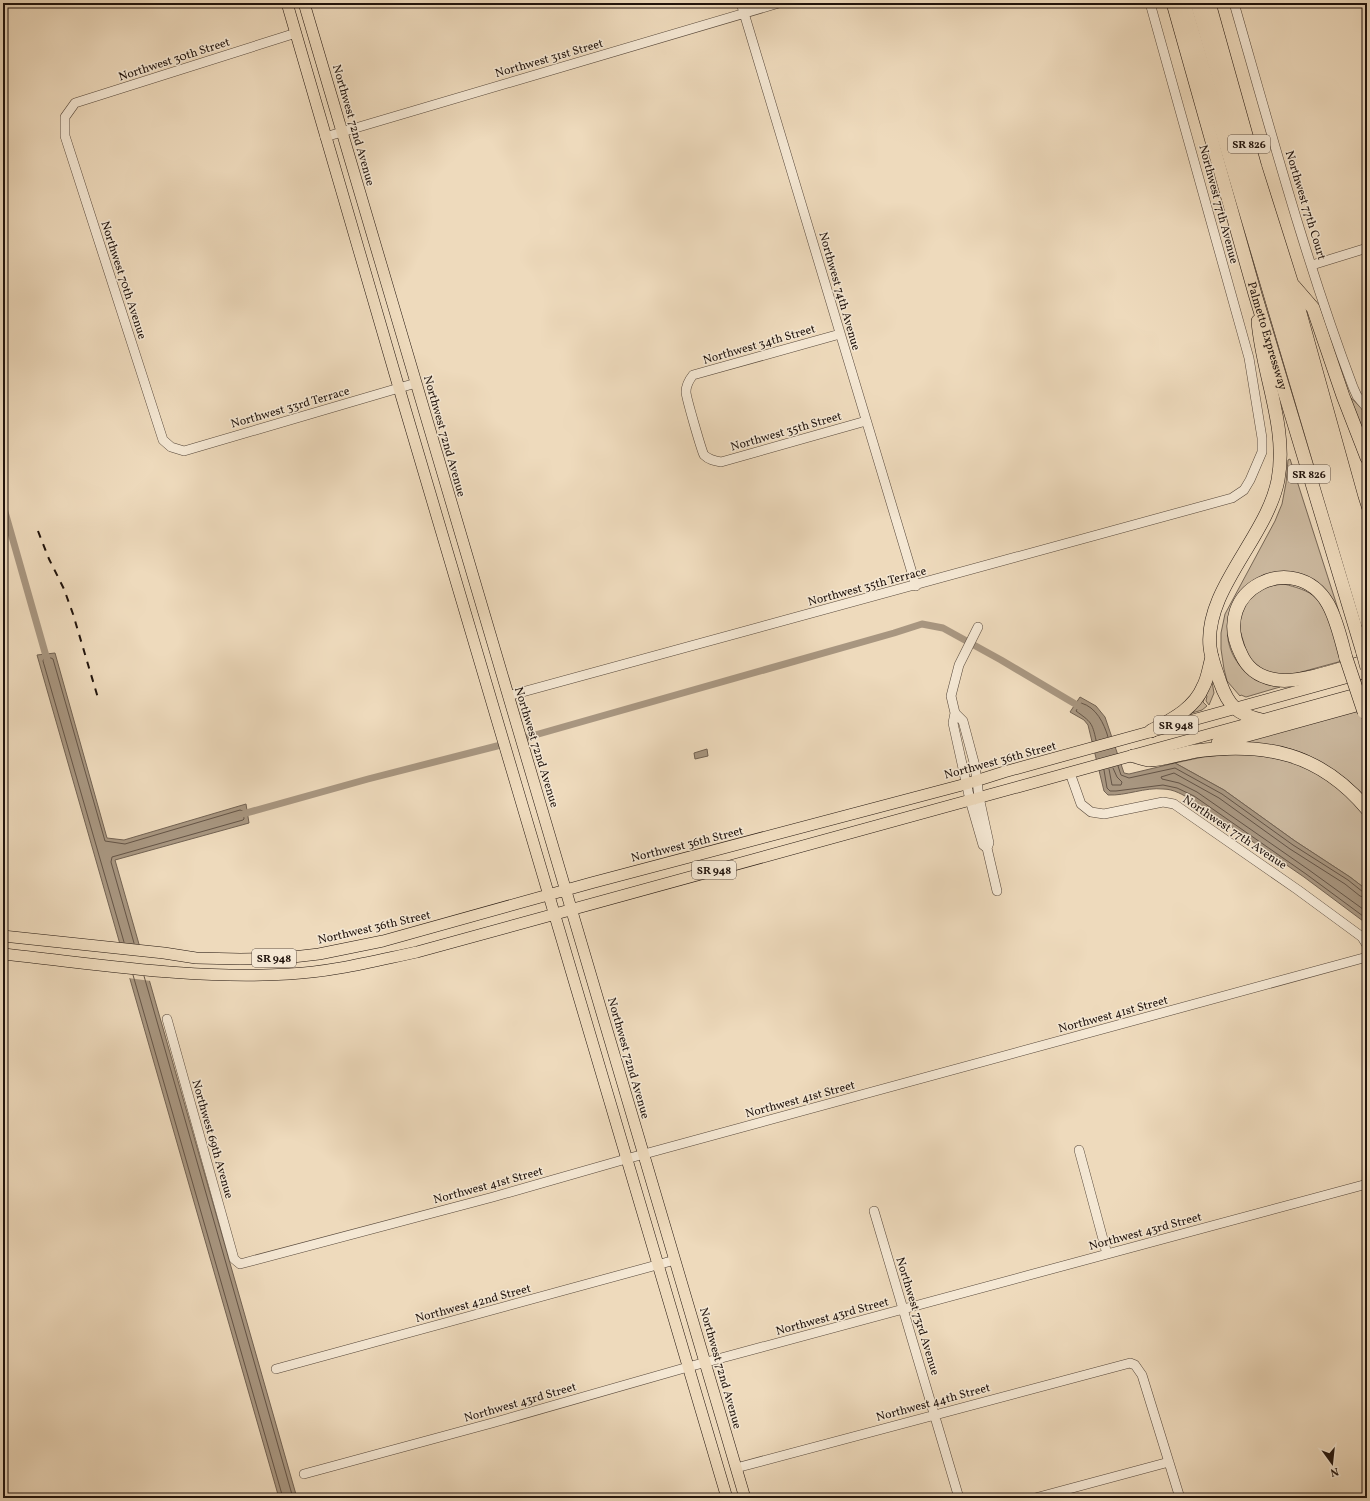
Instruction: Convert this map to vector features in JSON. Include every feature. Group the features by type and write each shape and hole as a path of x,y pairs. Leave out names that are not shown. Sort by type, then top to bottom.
{"highway":[{"name":"Palmetto Expressway","path":"1173,3 1255,294 1367,668"},
{"path":"1184,3 1367,622"},
{"path":"1197,3 1367,584"},
{"name":"SR 826","path":"1209,3 1255,167 1292,284 1352,500 1367,547"},
{"path":"1292,284 1313,308 1343,396 1367,458"},
{"path":"1255,294 1259,340 1279,439 1280,462 1278,480 1270,508 1219,596 1212,616 1210,635 1212,657 1226,697 1235,709 1246,716 1262,720"},
{"path":"1352,500 1367,521"},
{"path":"1196,751 1216,744 1366,712 1346,658 1334,616 1327,603 1317,590 1306,583 1295,579 1271,579 1259,584 1250,590 1244,597 1237,608 1234,621 1233,632 1236,645 1249,668 1267,678 1291,681 1365,658"},
{"path":"1151,731 1180,714 1195,700 1204,687 1212,657"},
{"path":"1133,756 1148,760 1196,751 1243,748 1268,750 1290,755 1314,765 1350,790 1367,809"}],"main road":[{"path":"287,3 325,137 727,1498"},
{"name":"Northwest 72nd Avenue","path":"304,3 745,1498"},
{"path":"389,354 392,346 403,337"},
{"path":"443,536 460,531"},
{"name":"Northwest 36th Street","path":"3,936 164,953 196,958 284,958 319,954 383,941 566,890 966,784 1151,731 1367,672"},
{"path":"1133,756 1367,691"},
{"name":"SR 948","path":"3,954 195,975 244,976 290,974 355,966 417,952 1133,756"},
{"path":"869,810 874,826"},
{"path":"723,1485 725,1477 736,1468"}],"street":[{"name":"Northwest 74th Avenue","path":"741,3 916,586"},
{"name":"Northwest 31st Street","path":"325,137 779,3"},
{"name":"Northwest 77th Avenue","path":"1150,3 1249,358 1262,438 1262,452 1244,490 1232,498"},
{"name":"Northwest 77th Court","path":"1234,3 1312,265 1353,387 1357,396 1367,408"},
{"name":"Northwest 30th Street","path":"65,117 75,103 296,33"},
{"name":"Northwest 70th Avenue","path":"65,117 65,136 71,157 163,440 171,447"},
{"path":"1312,265 1367,248"},
{"name":"Northwest 34th Street","path":"712,461 704,455 686,393 688,381 693,375 840,334"},
{"name":"Northwest 33rd Terrace","path":"171,447 184,450 416,383"},
{"name":"Northwest 35th Street","path":"712,461 721,462 866,421"},
{"name":"Northwest 35th Terrace","path":"508,696 659,654 916,586 1232,498"},
{"path":"975,799 966,784 953,723 955,713 951,696 959,665 977,630"},
{"path":"955,713 963,721 975,766 977,780 975,799 983,845 987,848 997,891"},
{"name":"Northwest 77th Avenue","path":"1070,773 1080,804 1091,812 1104,814 1163,802 1174,804 1298,890 1362,937 1367,944"},
{"name":"Northwest 41st Street","path":"240,1264 493,1197 626,1159 1367,957"},
{"name":"Northwest 69th Avenue","path":"167,1019 234,1259 240,1264"},
{"path":"1080,1150 1107,1254"},
{"name":"Northwest 43rd Street","path":"304,1474 706,1362 1367,1184"},
{"name":"Northwest 73rd Avenue","path":"874,1210 959,1498"},
{"name":"Northwest 42nd Street","path":"276,1369 675,1260"},
{"name":"Northwest 44th Street","path":"736,1468 1130,1363 1136,1365 1142,1375 1169,1462"},
{"path":"1035,1498 1169,1462 1180,1498"}],"shaded area":[{"path":"1349,396 1367,413 1367,440"},
{"path":"1290,459 1339,612 1313,581 1246,586 1237,598 1231,611 1228,624 1228,637 1231,650 1237,662 1246,672 1261,682 1280,687 1246,697 1240,696 1227,681 1224,669 1221,649 1221,633 1225,614 1275,521 1282,504 1288,460"},
{"path":"1284,584 1309,593 1321,604 1329,619 1342,661 1290,675 1277,675 1261,669 1248,657 1239,627 1241,611 1252,596 1268,586"},
{"path":"1210,682 1212,682 1214,693 1209,705 1206,701 1207,696 1205,694"},
{"path":"1205,697 1203,702 1207,706 1202,710 1192,713 1191,711"},
{"path":"1359,709 1367,733 1367,799 1354,786 1338,774 1305,754 1298,751 1269,745 1248,743 1247,741"},
{"path":"1235,754 1268,757 1297,764 1324,778 1350,798 1364,814 1367,821 1367,890 1224,790 1175,763 1203,757"}],"water":[{"path":"55,653 107,838 124,840 246,804 249,823 115,860 297,1498 279,1498 37,655"},
{"path":"1080,697 1096,706 1105,717 1124,773 1129,774 1175,763 1224,790 1367,890 1367,924 1304,877 1182,794 1167,789 1156,789 1108,795 1104,791 1088,725 1084,720 1070,712"},
{"path":"707,749 708,756 695,759 694,753"}],"pier":[{"path":"118,943 141,945 151,981 128,978"}],"waterway":[{"path":"3,505 48,663"},
{"path":"528,737 922,624 943,628 1082,708"},
{"path":"239,815 368,779 497,746"}],"railway":[{"path":"38,531 49,559 64,589 73,614 98,698"}]}
